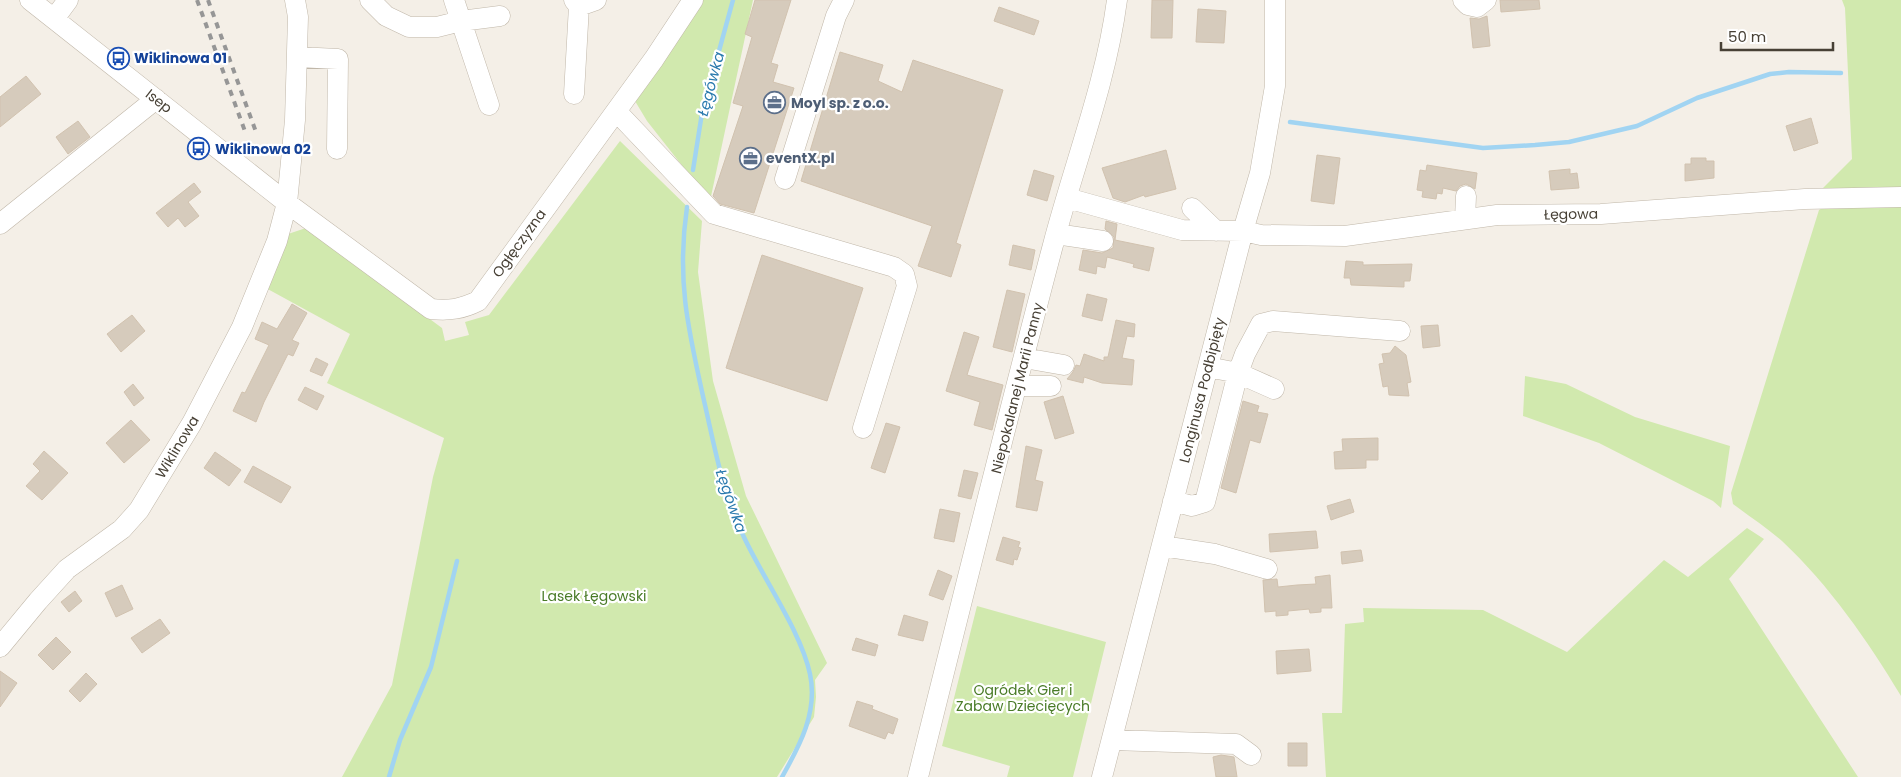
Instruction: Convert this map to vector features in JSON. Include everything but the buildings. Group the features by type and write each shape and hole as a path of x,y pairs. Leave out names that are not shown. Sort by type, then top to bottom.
{"street":[{"name":"Isep","path":"30,0 288,203"},
{"path":"54,19 68,0"},
{"name":"Wiklinowa","path":"0,647 38,600 67,570 122,529 139,510 192,423 242,327 277,241 288,203 295,120 298,17 296,0"},
{"path":"370,0 386,16 409,27 437,28 461,21 500,16"},
{"path":"454,0 489,106"},
{"name":"Ogłęczyzna","path":"288,203 431,309 463,308 478,301 654,59 692,0"},
{"path":"785,179 836,16 844,0"},
{"name":"Niepokalanej Marii Panny","path":"918,777 1056,234 1113,36 1117,0"},
{"name":"Longinusa Podbipięty","path":"1102,777 1243,231 1260,172 1275,86 1275,0"},
{"path":"1463,0 1468,5 1477,7 1486,0"},
{"path":"574,94 583,2"},
{"path":"297,57 338,59 337,150"},
{"path":"0,224 156,99"},
{"path":"616,111 714,214 894,267 904,274 906,286 863,428"},
{"path":"1465,219 1466,196"},
{"name":"Łęgowa","path":"1067,198 1136,209 1182,230 1243,231 1261,235 1344,236 1497,215 1601,214 1818,199 1901,197"},
{"path":"1192,208 1216,231"},
{"path":"1056,234 1103,241"},
{"path":"1173,501 1192,506 1205,502 1238,373 1255,334 1262,324 1268,322 1400,331"},
{"path":"1024,358 1064,365"},
{"path":"1208,367 1238,373 1274,389"},
{"path":"1017,386 1051,386"},
{"path":"1162,546 1215,554 1267,568"},
{"path":"1112,740 1236,744 1251,755"}],"green space":[{"path":"700,0 753,0 710,201 647,121 635,101"},
{"path":"1842,0 1901,0 1901,191 1820,191 1852,159 1845,8"},
{"name":"Lasek Łęgowski","path":"620,141 702,221 698,272 713,381 746,496 827,663 815,680 814,717 777,777 342,777 392,685 433,477 444,438 327,383 350,334 264,287 285,235 306,228 442,328 445,341 469,335 465,322 489,315"},
{"path":"1833,202 1901,202 1901,696 1861,634 1832,595 1782,541 1733,504 1731,493 1819,210"},
{"path":"1525,376 1566,384 1635,417 1730,446 1721,508 1713,501 1599,443 1523,416"},
{"path":"1747,528 1764,539 1729,579 1858,777 1326,777 1322,713 1342,713 1345,624 1364,622 1363,608 1483,610 1567,652 1664,560 1688,577"},
{"name":"Ogródek Gier i Zabaw Dziecięcych","path":"977,606 1106,642 1073,777 1007,777 1010,766 942,746"}],"waterway":[{"name":"Łęgówka","path":"693,170 702,113 733,0"},
{"path":"1290,122 1483,148 1569,142 1637,126 1697,98 1770,74 1789,72 1841,73"},
{"name":"Łęgówka","path":"687,207 683,259 686,307 689,330 720,471 736,519 751,551 790,622 810,674 812,702 806,728 782,777"},
{"path":"389,777 400,740 431,667 457,561"}],"railway":[{"path":"197,0 246,134"},
{"path":"208,0 256,132"}],"place":[{"name":"Wiklinowa 01","path":"118,58"},
{"name":"Moyl sp. z o.o.","path":"775,103"},
{"name":"Wiklinowa 02","path":"199,149"},
{"name":"eventX.pl","path":"750,158"}]}
